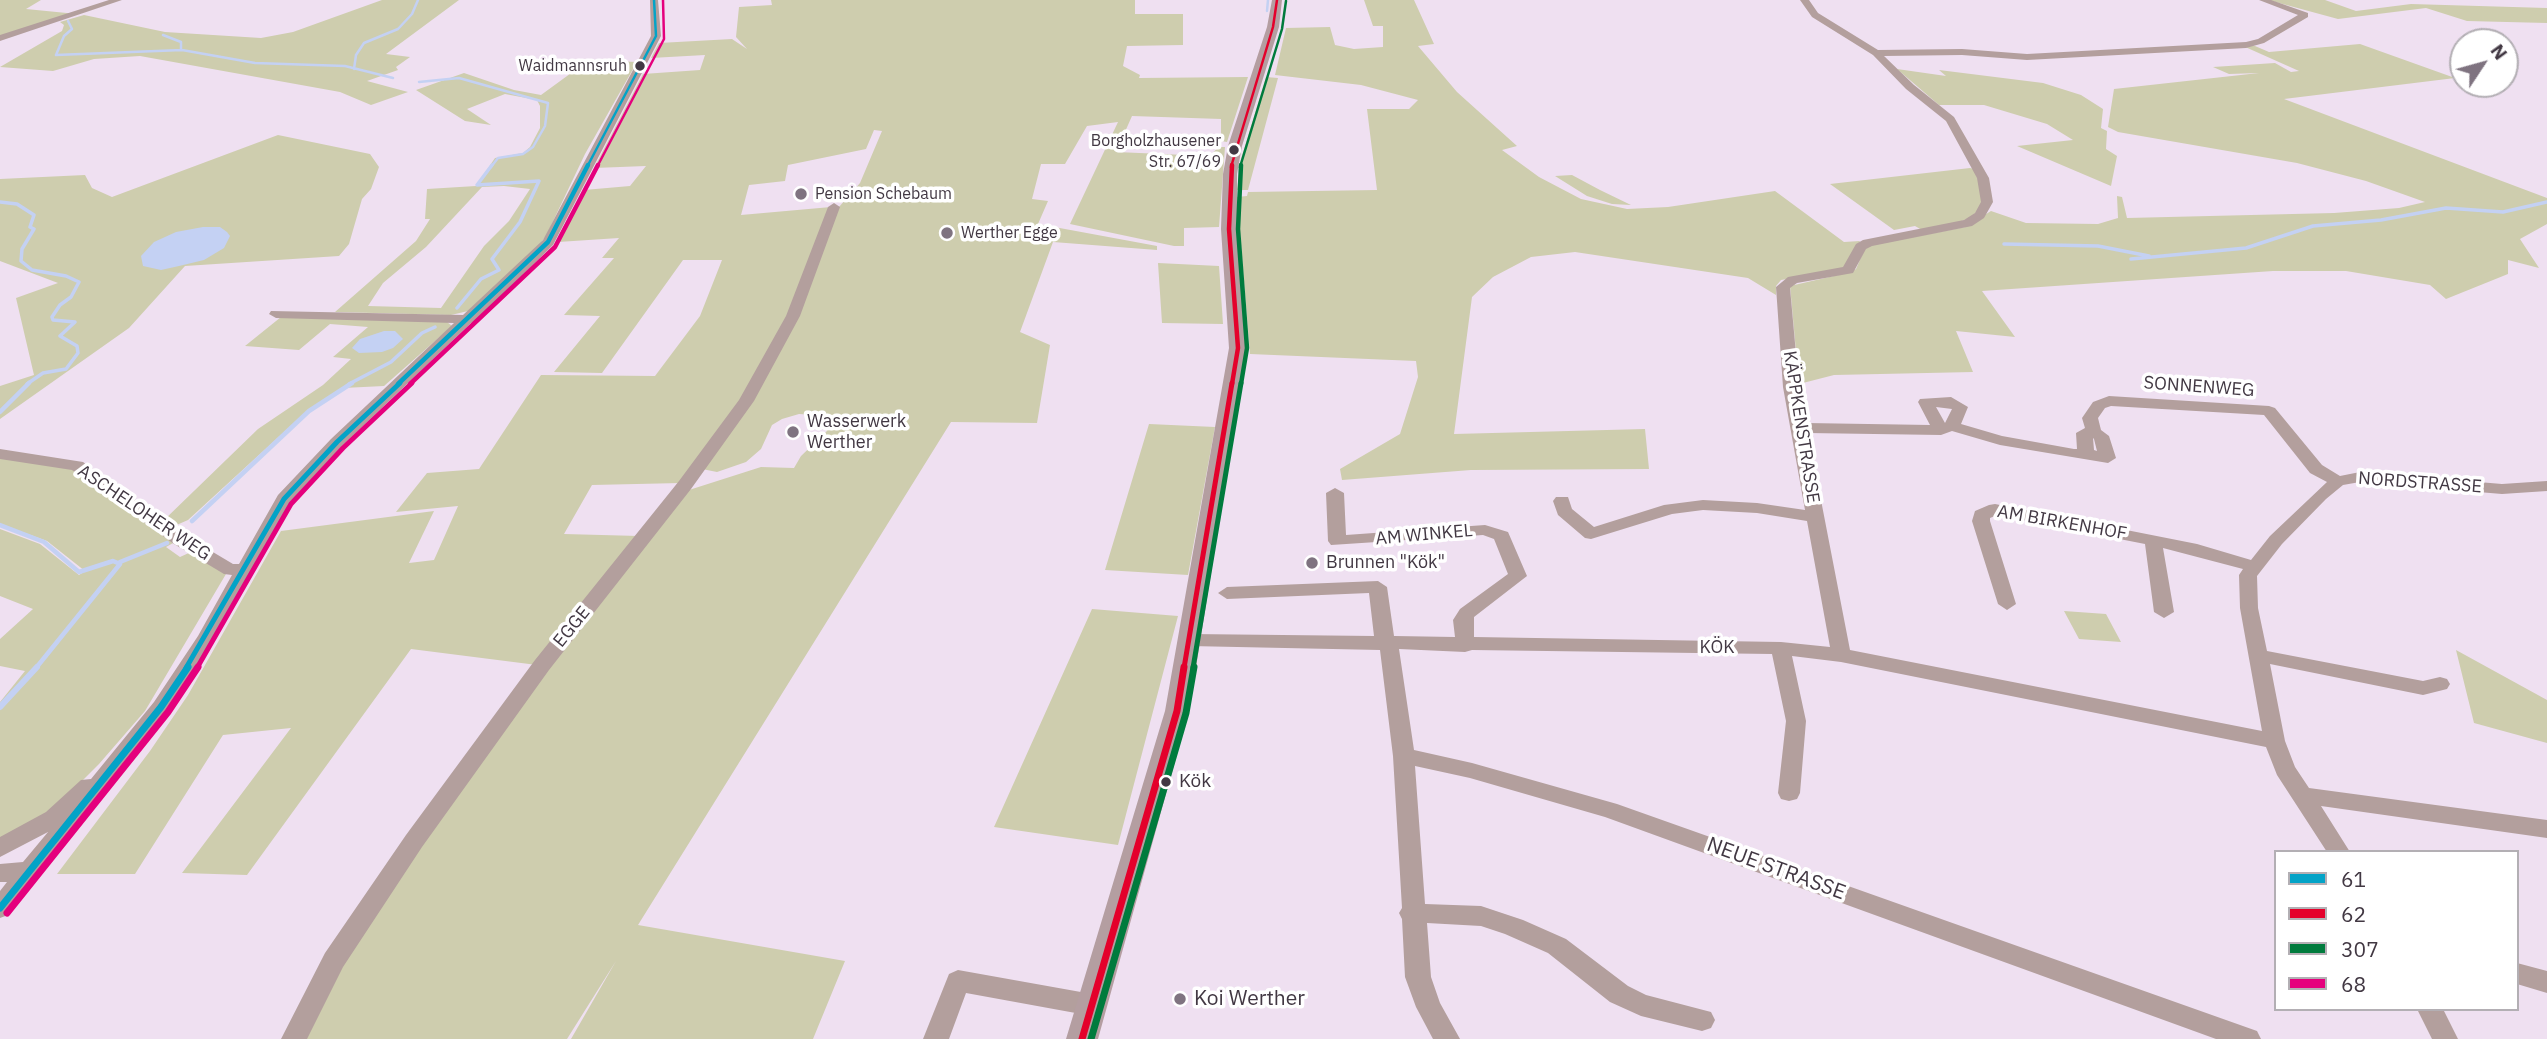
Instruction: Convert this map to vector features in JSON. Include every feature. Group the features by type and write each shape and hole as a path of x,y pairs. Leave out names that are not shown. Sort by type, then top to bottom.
{"main road":[{"path":"1082,1039 1161,770 1191,640 1238,348 1229,229 1230,174 1236,146 1273,27 1277,0"}],"street":[{"path":"0,38 118,0"},
{"path":"0,908 161,707 207,637 284,499 309,470 548,242 656,36 654,0"},
{"name":"KÄPPKENSTRASSE","path":"1804,0 1815,15 1876,53 1909,86 1950,119 1983,178 1987,202 1980,215 1968,223 1868,243 1861,247 1847,270 1786,283 1783,287 1791,387 1841,655"},
{"path":"1876,53 1962,52 2027,57 2246,45 2261,41 2305,15 2263,0"},
{"name":"EGGE","path":"294,1039 334,960 414,841 542,665 685,485 746,401 793,316 821,235 834,207"},
{"path":"276,314 470,319"},
{"name":"SONNENWEG","path":"1799,428 1946,428 2074,454 2086,453 2084,433 2094,432 2090,418 2099,405 2109,401 2269,411 2316,469 2339,481"},
{"name":"ASCHELOHER WEG","path":"0,454 77,466 180,540 230,570 243,569"},
{"name":"NORDSTRASSE","path":"2255,567 2320,495 2339,481 2360,477 2502,489 2547,486"},
{"name":"AM WINKEL","path":"1335,493 1336,541 1485,530 1502,536 1518,576 1467,613 1463,620 1465,646"},
{"path":"1562,501 1564,511 1591,534 1670,509 1703,505 1757,508 1816,517"},
{"name":"AM BIRKENHOF","path":"2007,604 1981,521 1986,511 2003,510 2153,540 2255,567"},
{"path":"2153,540 2164,612"},
{"path":"2255,567 2248,575 2247,589 2274,741 2285,769 2338,850"},
{"path":"1227,593 1378,587 1404,756 1418,977 1429,1007 1447,1039"},
{"name":"KÖK","path":"1191,640 1387,645 1781,648 1841,655 2274,741"},
{"path":"1781,648 1796,721 1789,793"},
{"path":"2261,656 2423,688 2440,684"},
{"name":"NEUE STRASSE","path":"1404,756 1472,771 1520,787 1609,810 2248,1039"},
{"path":"0,849 54,818 121,759"},
{"path":"2301,794 2547,829"},
{"path":"0,849 48,850"},
{"path":"0,873 31,870"},
{"path":"1412,913 1481,916 1514,927 1557,946 1619,995 1641,1005 1702,1020"},
{"path":"2519,974 2547,982"},
{"path":"936,1039 958,981 1092,1005"},
{"path":"2431,1011 2445,1039"}],"green space":[{"path":"0,0 41,0 26,9 77,14 0,37"},
{"path":"382,0 459,0 386,54 410,57 396,67 398,70 367,81 408,92 371,105 340,92 140,56 94,59 53,71 0,67 62,31 64,25 60,22 84,15 165,32 261,38 293,32"},
{"path":"771,0 1135,0 1135,14 1183,14 1183,45 1127,46 1123,66 1140,75 1139,78 1248,77 1227,142 1221,141 1221,119 1132,116 1116,152 1209,156 1219,147 1225,147 1219,227 1184,228 1184,246 1174,246 1070,224 1118,122 1087,126 1065,164 1041,164 1032,199 1048,201 1038,224 1157,246 1157,250 1053,242 1020,332 1050,345 1037,423 951,422 638,925 845,961 813,1039 571,1039 616,961 567,1039 302,1039 344,960 422,841 549,666 689,490 761,467 794,468 801,456 827,431 815,415 799,414 782,419 772,425 761,449 746,462 717,472 702,469 751,401 839,207 860,183 882,131 874,130 866,149 788,165 785,181 749,185 741,215 831,207 788,317 741,401 681,483 592,485 564,534 639,536 537,665 411,649 247,875 182,873 291,728 223,735 135,874 57,874 150,751 188,695 281,531 434,511 409,563 434,560 458,506 396,512 427,473 479,469 541,375 655,376 700,316 722,260 683,260 602,373 554,372 600,316 564,315 614,258 602,258 619,238 558,242 584,190 630,186 646,166 594,168 643,74 700,70 705,55 651,58 659,43 732,39 747,49 736,37 739,7 772,5"},
{"path":"1364,0 1414,0 1434,44 1418,46 1457,92 1517,146 1502,150 1539,177 1581,199 1627,209 1668,207 1775,191 1844,242 1860,241 1845,269 1781,280 1776,286 1776,295 1748,278 1575,252 1531,257 1493,277 1472,297 1454,434 1645,429 1649,469 1471,470 1342,480 1340,469 1400,434 1418,377 1416,361 1250,354 1237,197 1247,196 1248,192 1377,190 1367,109 1409,109 1418,100 1361,85 1275,75 1286,28 1330,27 1335,45 1354,49 1383,47 1383,26 1373,26"},
{"path":"2268,0 2325,0 2356,11 2411,4 2547,8 2547,23 2467,21 2426,8 2338,19"},
{"path":"2360,44 2449,76 2449,79 2284,99 2547,198 2547,224 2520,239 2539,268 2508,260 2508,274 2446,299 2430,285 2346,271 2273,271 1982,291 2015,337 1956,331 1973,372 1834,375 1799,384 1790,286 1851,272 1856,269 1865,248 1872,245 1965,227 1991,211 2026,223 2098,224 2118,218 2117,196 2122,197 2127,218 2334,213 2399,208 2425,202 2366,181 2297,163 2118,132 2108,127 2114,89 2259,73 2229,74 2213,67 2275,63 2291,72 2299,71 2243,46 2255,46 2269,52"},
{"path":"589,60 637,62 585,154 546,236 527,260 468,311 451,315 335,312 416,241 430,219 425,219 427,189 476,186 495,158 523,153 530,147 540,128 540,106 537,100 505,94 467,109 491,125 465,121 416,90 464,73 514,90 541,95","holes":["482,187 530,189 509,221 484,246 441,308 368,306 383,283 426,247"]},
{"path":"1897,69 1946,76 1939,70 2043,83 2081,95 2103,109 2101,128 2107,131 2106,149 2117,156 2111,186 2017,146 2073,140 2047,124 1984,105 1939,105"},
{"path":"1266,77 1278,78 1248,190 1237,190 1241,159"},
{"path":"278,135 370,154 379,167 371,189 362,199 349,244 339,256 185,266 129,328 0,419 0,386 34,375 16,298 58,283 0,261 0,179 85,175 92,188 112,197"},
{"path":"1974,169 1982,190 1981,208 1970,218 1922,230 1915,226 1894,230 1830,184"},
{"path":"1572,175 1631,205 1612,204 1587,196 1555,176"},
{"path":"1158,263 1219,266 1223,324 1162,323"},
{"path":"281,317 447,322 452,326 384,386 343,388 307,411 188,520 172,527 163,521 258,429 323,385 351,359 333,357 368,327 330,324 299,350 245,346"},
{"path":"1149,424 1215,427 1188,575 1105,570"},
{"path":"0,457 62,466 81,473 175,542 166,547 180,557 191,552 226,574 145,711 99,764 46,817 0,838 0,702 25,671 0,666 0,639 33,609 0,596 0,529 40,544 79,575 85,571 47,541 0,524"},
{"path":"1092,609 1178,616 1118,845 994,827"},
{"path":"2064,611 2106,614 2121,642 2079,639"},
{"path":"2456,650 2547,700 2547,743 2474,723"}],"water":[{"path":"220,227 227,232 230,236 224,248 204,260 161,270 143,266 141,256 154,242 176,232"},
{"path":"384,331 395,331 403,339 393,348 382,352 359,353 352,348 360,339"}],"waterway":[{"path":"354,68 356,55 364,43 398,29 412,14 418,0"},
{"path":"1267,11 1268,0"},
{"path":"68,21 72,29 64,36 56,55 182,50 255,63 354,68"},
{"path":"163,35 181,42 181,49"},
{"path":"354,68 393,78"},
{"path":"419,82 459,78 548,103 545,126 533,147 523,154 498,158 491,167"},
{"path":"457,308 481,279 499,270 492,259 520,222 539,181 477,185 492,165"},
{"path":"0,202 17,204 34,215 30,227 34,229 22,249 21,261 32,270 66,276 79,282 71,297 60,305 52,317 53,320 75,322 60,336 77,346 78,353 66,369 43,373 27,384"},
{"path":"2131,259 2246,248 2313,226 2381,220 2446,208 2503,212 2547,202"},
{"path":"2004,244 2098,246 2149,256"},
{"path":"349,384 391,362 422,333 435,327"},
{"path":"0,412 29,383"},
{"path":"192,521 309,411 352,383"},
{"path":"0,525 44,542 79,572 113,561 120,564 36,668"},
{"path":"120,562 167,543"},
{"path":"0,707 37,667"}],"transit line":[{"name":"61","path":"0,908 161,707 207,637 284,499 337,442 548,242 656,36 654,0"},
{"name":"68","path":"7,913 168,712 215,641 291,504 343,448 555,247 664,39 663,0"},
{"name":"62","path":"1082,1039 1177,711 1238,348 1229,229 1230,174 1235,146 1273,27 1277,0"},
{"name":"307","path":"1091,1039 1186,713 1247,348 1238,229 1239,175 1244,148 1282,29 1286,1"}],"place":[{"name":"Waidmannsruh","path":"640,66"},
{"name":"Borgholzhausener Str. 67/69","path":"1234,150"},
{"name":"Pension Schebaum","path":"801,194"},
{"name":"Werther Egge","path":"947,233"},
{"name":"Wasserwerk Werther","path":"793,432"},
{"name":"Brunnen \"Kök\"","path":"1312,563"},
{"name":"Kök","path":"1166,782"},
{"name":"Koi Werther","path":"1180,999"}]}
